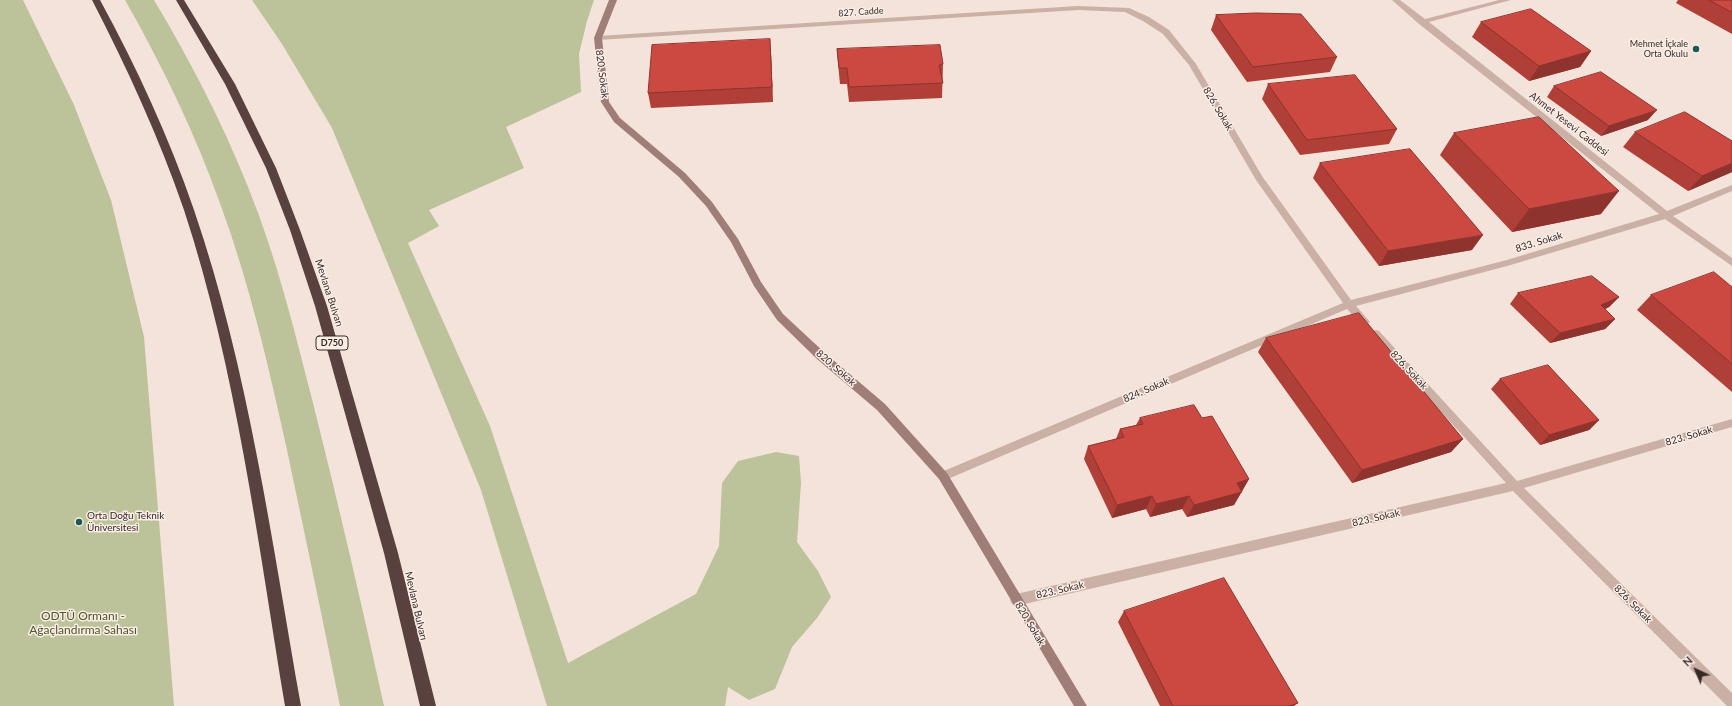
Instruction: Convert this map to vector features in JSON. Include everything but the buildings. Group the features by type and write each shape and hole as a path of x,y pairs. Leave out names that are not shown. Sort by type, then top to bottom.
{"highway":[{"path":"96,0 120,44 150,109 198,240 213,292 238,399 293,706"},
{"name":"Mevlana Bulvarı","path":"180,0 230,84 271,168 295,230 321,306 391,553 428,706"}],"street":[{"path":"598,38 613,0"},
{"name":"Ahmet Yesevi Caddesi","path":"1396,0 1666,215 1732,263"},
{"path":"1422,22 1507,0"},
{"name":"827. Cadde","path":"598,38 1078,8 1126,10"},
{"name":"826. Sokak","path":"1126,10 1146,19 1166,32 1192,64 1259,178 1348,304 1515,486 1732,702"},
{"name":"820. Sokak","path":"598,38 605,102 616,120 682,175 709,204 735,241 758,284 780,317 821,356 881,407 943,476 1080,706"},
{"name":"833. Sokak","path":"1348,304 1507,263 1666,215 1732,188"},
{"name":"824. Sokak","path":"943,476 1348,304"},
{"name":"823. Sokak","path":"1016,600 1515,486 1732,424"}],"green space":[{"name":"ODTÜ Ormanı - Ağaçlandırma Sahası","path":"0,0 23,0 74,105 111,200 144,337 174,706 0,706"},
{"path":"125,0 154,0 193,68 216,115 248,187 268,241 285,296 314,407 384,706 340,706 280,419 266,358 241,266 201,153 178,101"},
{"path":"252,0 594,0 579,54 581,92 506,127 524,168 429,210 439,226 408,243 490,426 568,663 696,594 719,546 722,483 738,461 776,452 799,456 801,483 797,542 818,571 831,597 817,618 792,647 775,689 749,700 728,687 725,706 547,706 481,490 332,128 282,44"}],"place":[{"name":"Mehmet İçkale Orta Okulu","path":"1696,49"},
{"name":"Orta Doğu Teknik Üniversitesi","path":"79,522"}]}
